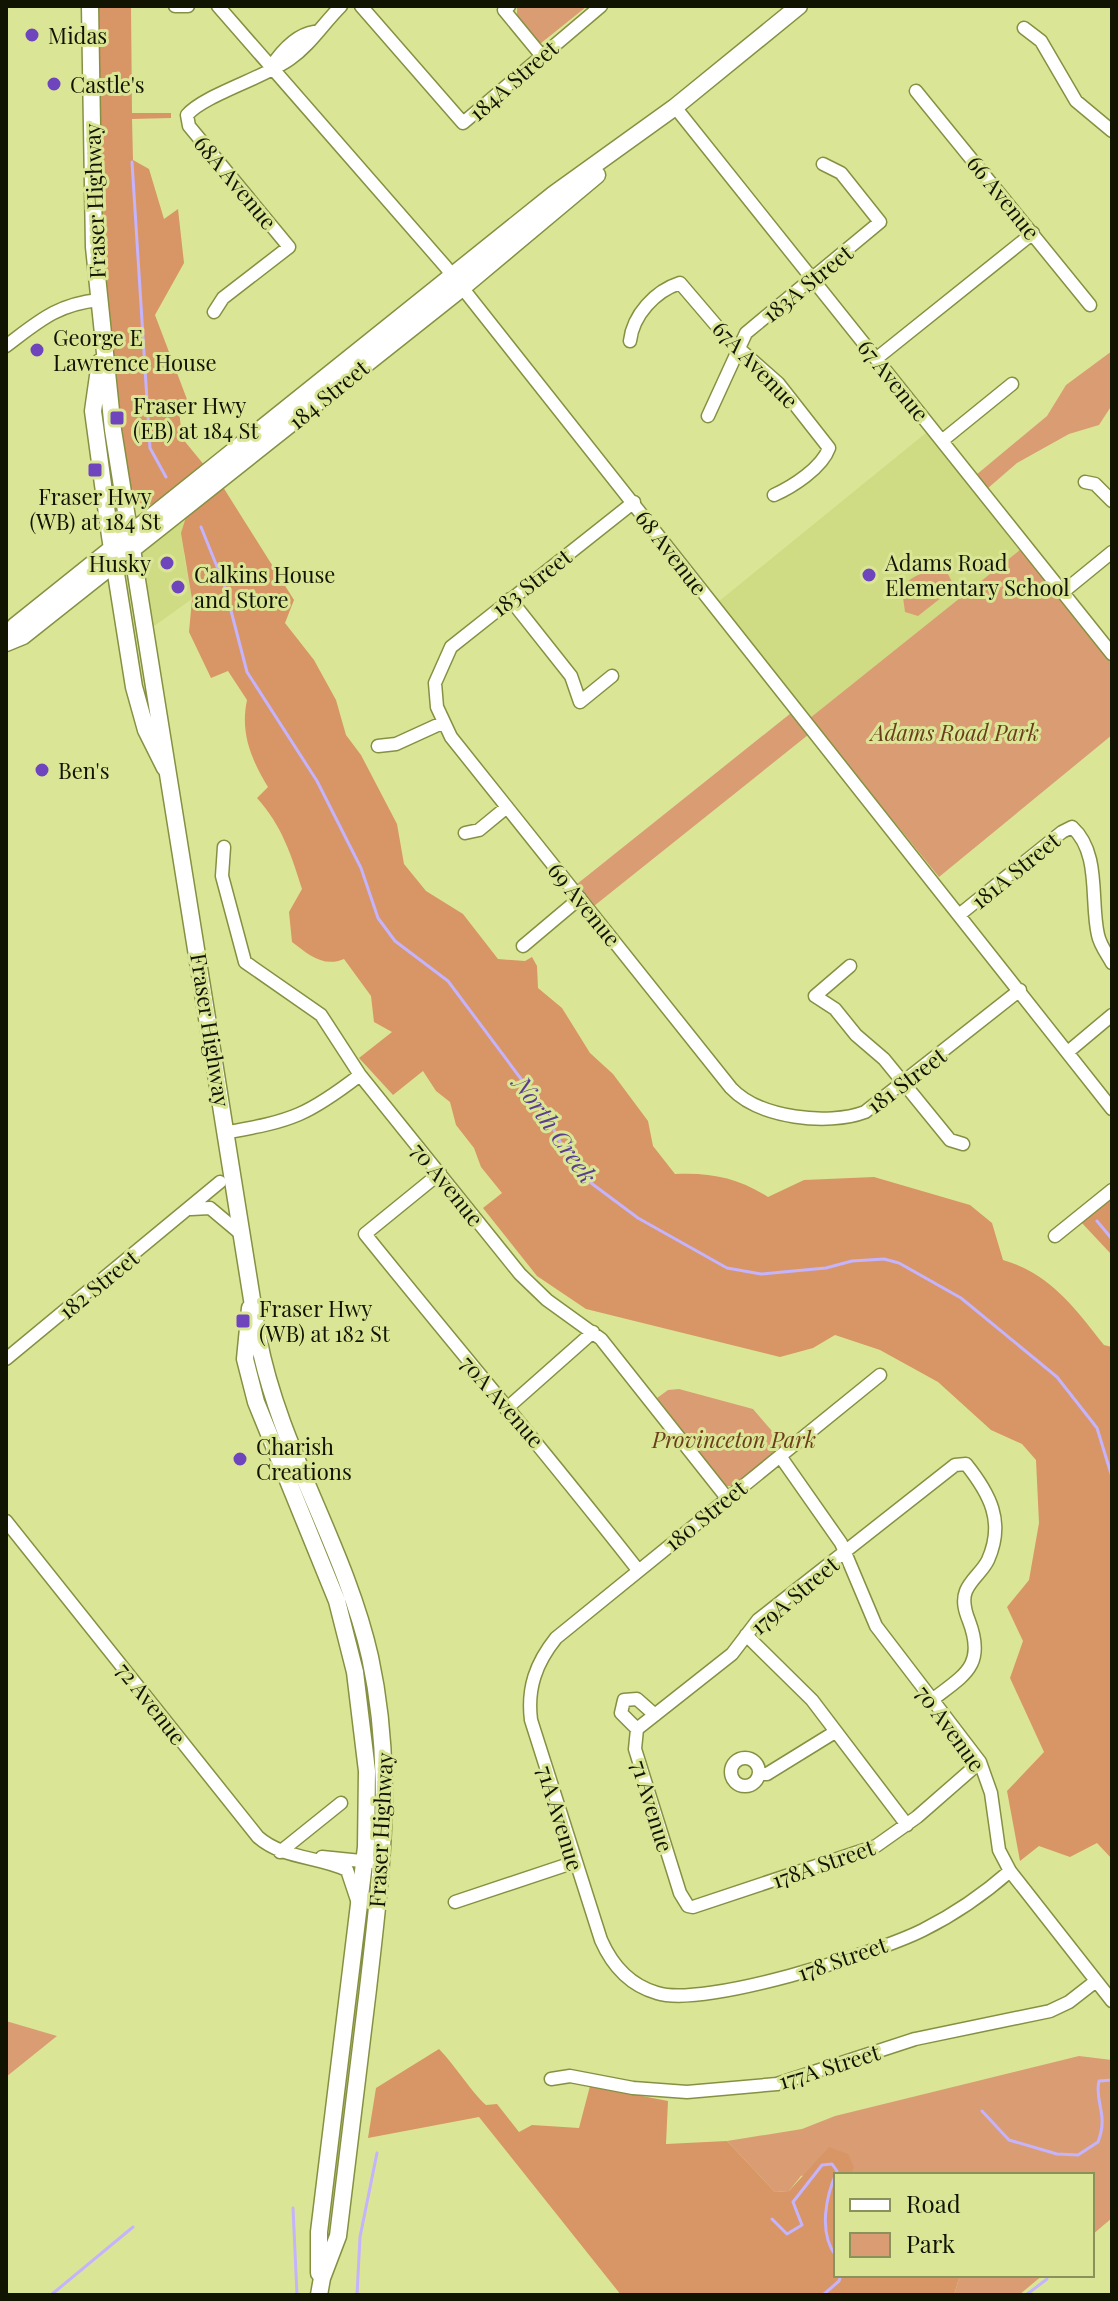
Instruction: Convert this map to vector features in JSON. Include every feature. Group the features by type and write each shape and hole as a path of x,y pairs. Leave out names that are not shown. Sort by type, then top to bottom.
{"main road":[{"name":"Fraser Highway","path":"90,6 91,140 102,348 122,496 228,1132 250,1286 271,1391 350,1588 369,1654 384,1741 387,1790 382,1864 338,2236 319,2295"},
{"name":"184 Street","path":"130,542 155,514 319,383 563,204 641,133 799,6"},
{"name":"184 Street","path":"6,642 15,626 314,406 458,282"},
{"name":"Fraser Highway","path":"102,348 93,388 93,411 113,556 134,687 146,730 168,774"},
{"path":"314,406 319,383"},
{"path":"122,496 155,514"},
{"name":"184 Street","path":"6,642 23,636 83,587 113,556"},
{"path":"83,587 106,590 120,599"},
{"name":"Fraser Highway","path":"250,1286 245,1359 256,1402 337,1601 355,1672 368,1787 364,1861 319,2232 319,2295"}],"street":[{"path":"175,6 188,6"},
{"name":"68 Avenue","path":"218,6 458,282 1112,1109"},
{"path":"271,67 287,62 309,44 314,32 341,6"},
{"name":"184A Street","path":"361,6 463,123 598,7"},
{"path":"507,8 541,55"},
{"path":"1024,28 1041,41 1076,101 1112,131"},
{"name":"68A Avenue","path":"214,312 223,298 289,247 189,126 187,115 196,105 241,87 271,67"},
{"name":"66 Avenue","path":"916,91 1090,305"},
{"name":"67 Avenue","path":"675,107 1112,654"},
{"name":"183A Street","path":"738,347 750,330 880,222 841,173 823,164"},
{"path":"877,358 1033,233"},
{"name":"67A Avenue","path":"630,341 636,320 649,303 675,284 684,285 738,347 778,383 827,443 824,458 792,485 774,495"},
{"path":"6,346 51,312 72,303 99,300"},
{"path":"708,416 738,347"},
{"path":"943,440 1012,384"},
{"path":"1085,482 1095,484 1112,501"},
{"name":"183 Street","path":"438,670 451,647 634,502"},
{"path":"1063,592 1112,552"},
{"path":"510,599 571,676 580,702 612,676"},
{"name":"69 Avenue","path":"438,670 435,694 442,723 731,1088 747,1103 773,1113"},
{"path":"378,746 396,744 442,723"},
{"path":"465,833 479,830 507,807"},
{"name":"181A Street","path":"959,915 1072,827 1083,837 1090,861 1098,937 1112,963"},
{"name":"70 Avenue","path":"224,847 222,876 245,962 321,1015 360,1075 533,1289 593,1332 727,1498"},
{"path":"523,946 580,898"},
{"path":"850,966 815,996 835,1009 904,1083 950,1140 963,1144"},
{"name":"181 Street","path":"773,1113 853,1117 874,1107 1020,990"},
{"path":"1069,1051 1112,1015"},
{"path":"228,1132 278,1124 301,1115 360,1075"},
{"name":"70A Avenue","path":"440,1173 365,1234 506,1409 549,1454 638,1570"},
{"name":"182 Street","path":"6,1359 220,1182"},
{"path":"1055,1236 1112,1190"},
{"path":"191,1209 210,1208 243,1235"},
{"path":"506,1409 593,1332"},
{"name":"180 Street","path":"570,1627 880,1375"},
{"name":"70 Avenue","path":"780,1456 845,1552 876,1626 980,1762 991,1793 999,1850 1010,1871 1112,2001"},
{"name":"179A Street","path":"637,1729 732,1654 758,1620 955,1465 966,1464 991,1497 994,1533 988,1561 966,1591 964,1603 974,1634 976,1656 969,1669 932,1700"},
{"name":"72 Avenue","path":"6,1521 258,1837 280,1852"},
{"name":"71A Avenue","path":"570,1627 541,1658 529,1702 531,1720 575,1862 609,1957 627,1978 657,1993"},
{"path":"746,1635 812,1700 907,1825"},
{"name":"71 Avenue","path":"655,1715 637,1699 624,1700 621,1713 637,1729 635,1749 680,1893 688,1906"},
{"path":"759,1774 767,1774 835,1732"},
{"name":"178A Street","path":"688,1906 700,1906 867,1849 907,1825 980,1762"},
{"path":"280,1852 341,1803"},
{"path":"280,1852 382,1864"},
{"path":"315,1858 347,1870 358,1902"},
{"path":"455,1902 575,1862"},
{"name":"178 Street","path":"657,1993 690,1996 775,1981 919,1932 1010,1871"},
{"name":"177A Street","path":"551,2079 570,2076 674,2092 777,2084 915,2039 1050,2011 1069,2002 1096,1981"}],"shaded area":[{"path":"97,6 131,6 132,113 171,113 171,118 132,119 133,160 149,169 164,219 178,209 184,263 155,315 188,402 179,410 182,438 205,466 153,505 140,503 130,492 114,387 100,231"},
{"name":"Adams Road Elementary School","path":"927,432 1021,549 810,718 718,602"},
{"path":"223,487 294,600 285,623 314,660 336,700 346,735 361,755 397,824 404,864 426,891 463,914 498,959 525,961 532,957 537,966 538,988 562,1008 590,1053 613,1074 648,1121 653,1146 675,1174 724,1178 768,1197 804,1180 874,1177 970,1205 992,1223 1003,1260 1048,1283 1104,1345 1112,1347 1112,1859 1097,1843 1070,1857 1039,1846 1020,1861 1007,1791 1044,1752 1010,1678 1023,1641 1007,1607 1029,1580 1039,1523 1036,1460 1022,1444 991,1430 938,1382 880,1350 835,1335 813,1348 780,1357 586,1309 537,1276 483,1208 502,1193 481,1167 474,1148 456,1125 450,1102 436,1091 423,1071 393,1095 359,1058 392,1032 374,1022 371,996 344,959 323,961 292,942 289,912 302,889 290,852 257,798 268,787 248,745 245,724 247,700 228,671 211,678 189,632 192,599 181,533 187,514"},
{"path":"187,514 184,555 192,599 150,629 139,556 142,550"},
{"path":"1109,1200 1112,1204 1112,1270 1111,1254 1081,1222"},
{"path":"439,2049 481,2100 486,2105 497,2104 519,2132 532,2125 579,2128 590,2086 668,2101 666,2144 727,2141 775,2192 789,2191 829,2147 848,2154 854,2167 852,2173 834,2173 834,2277 959,2277 954,2295 621,2295 479,2117 368,2138 376,2088"}],"green space":[{"path":"517,6 586,7 540,44 517,17"},
{"path":"1112,351 1112,405 1099,425 1069,434 1017,463 987,489 976,475 1047,416 1066,385"},
{"name":"Adams Road Park","path":"1021,549 1112,663 1112,735 939,877 810,718"},
{"path":"927,572 947,572 953,584 946,594 918,616 905,612 902,590 910,580"},
{"path":"791,713 808,735 594,906 577,884"},
{"name":"Provinceton Park","path":"679,1389 753,1409 785,1446 734,1486 726,1486 657,1398 668,1390"},
{"path":"6,2021 57,2036 6,2077"},
{"path":"1079,2056 1112,2060 1112,2218 1094,2233 1094,2173 852,2173 853,2167 801,2176 789,2191 775,2192 727,2141 802,2129 835,2116"},
{"path":"959,2277 1041,2277 1019,2295 954,2295"}],"waterway":[{"name":"North Creek","path":"132,162 150,448 166,477"},
{"name":"North Creek","path":"201,527 224,584 247,672 317,781 361,868 378,918 395,941 448,981 542,1107 568,1157 587,1180 638,1218 727,1268 761,1274 884,1259 899,1263 961,1298 1057,1377 1097,1428 1112,1477"},
{"path":"1097,1221 1112,1239"},
{"path":"982,2111 1009,2140 1057,2154 1078,2155 1098,2142 1102,2124 1099,2081 1112,2080"},
{"path":"357,2295 360,2237 377,2153"},
{"path":"772,2219 787,2234 802,2225 793,2202 822,2165 832,2164 836,2173"},
{"path":"834,2180 826,2214 827,2236 834,2253"},
{"path":"293,2208 297,2295"},
{"path":"51,2295 133,2227"},
{"path":"823,2295 840,2277"},
{"path":"1026,2295 1047,2279"}],"place":[{"name":"Midas","path":"32,35"},
{"name":"Castle's","path":"54,84"},
{"name":"George E Lawrence House","path":"37,350"},
{"name":"Fraser Hwy (EB) at 184 St","path":"117,418"},
{"name":"Fraser Hwy (WB) at 184 St","path":"95,470"},
{"name":"Husky","path":"167,563"},
{"name":"Adams Road Elementary School","path":"869,575"},
{"name":"Calkins House and Store","path":"178,587"},
{"name":"Ben's","path":"42,770"},
{"name":"Fraser Hwy (WB) at 182 St","path":"243,1321"},
{"name":"Charish Creations","path":"240,1459"}]}
